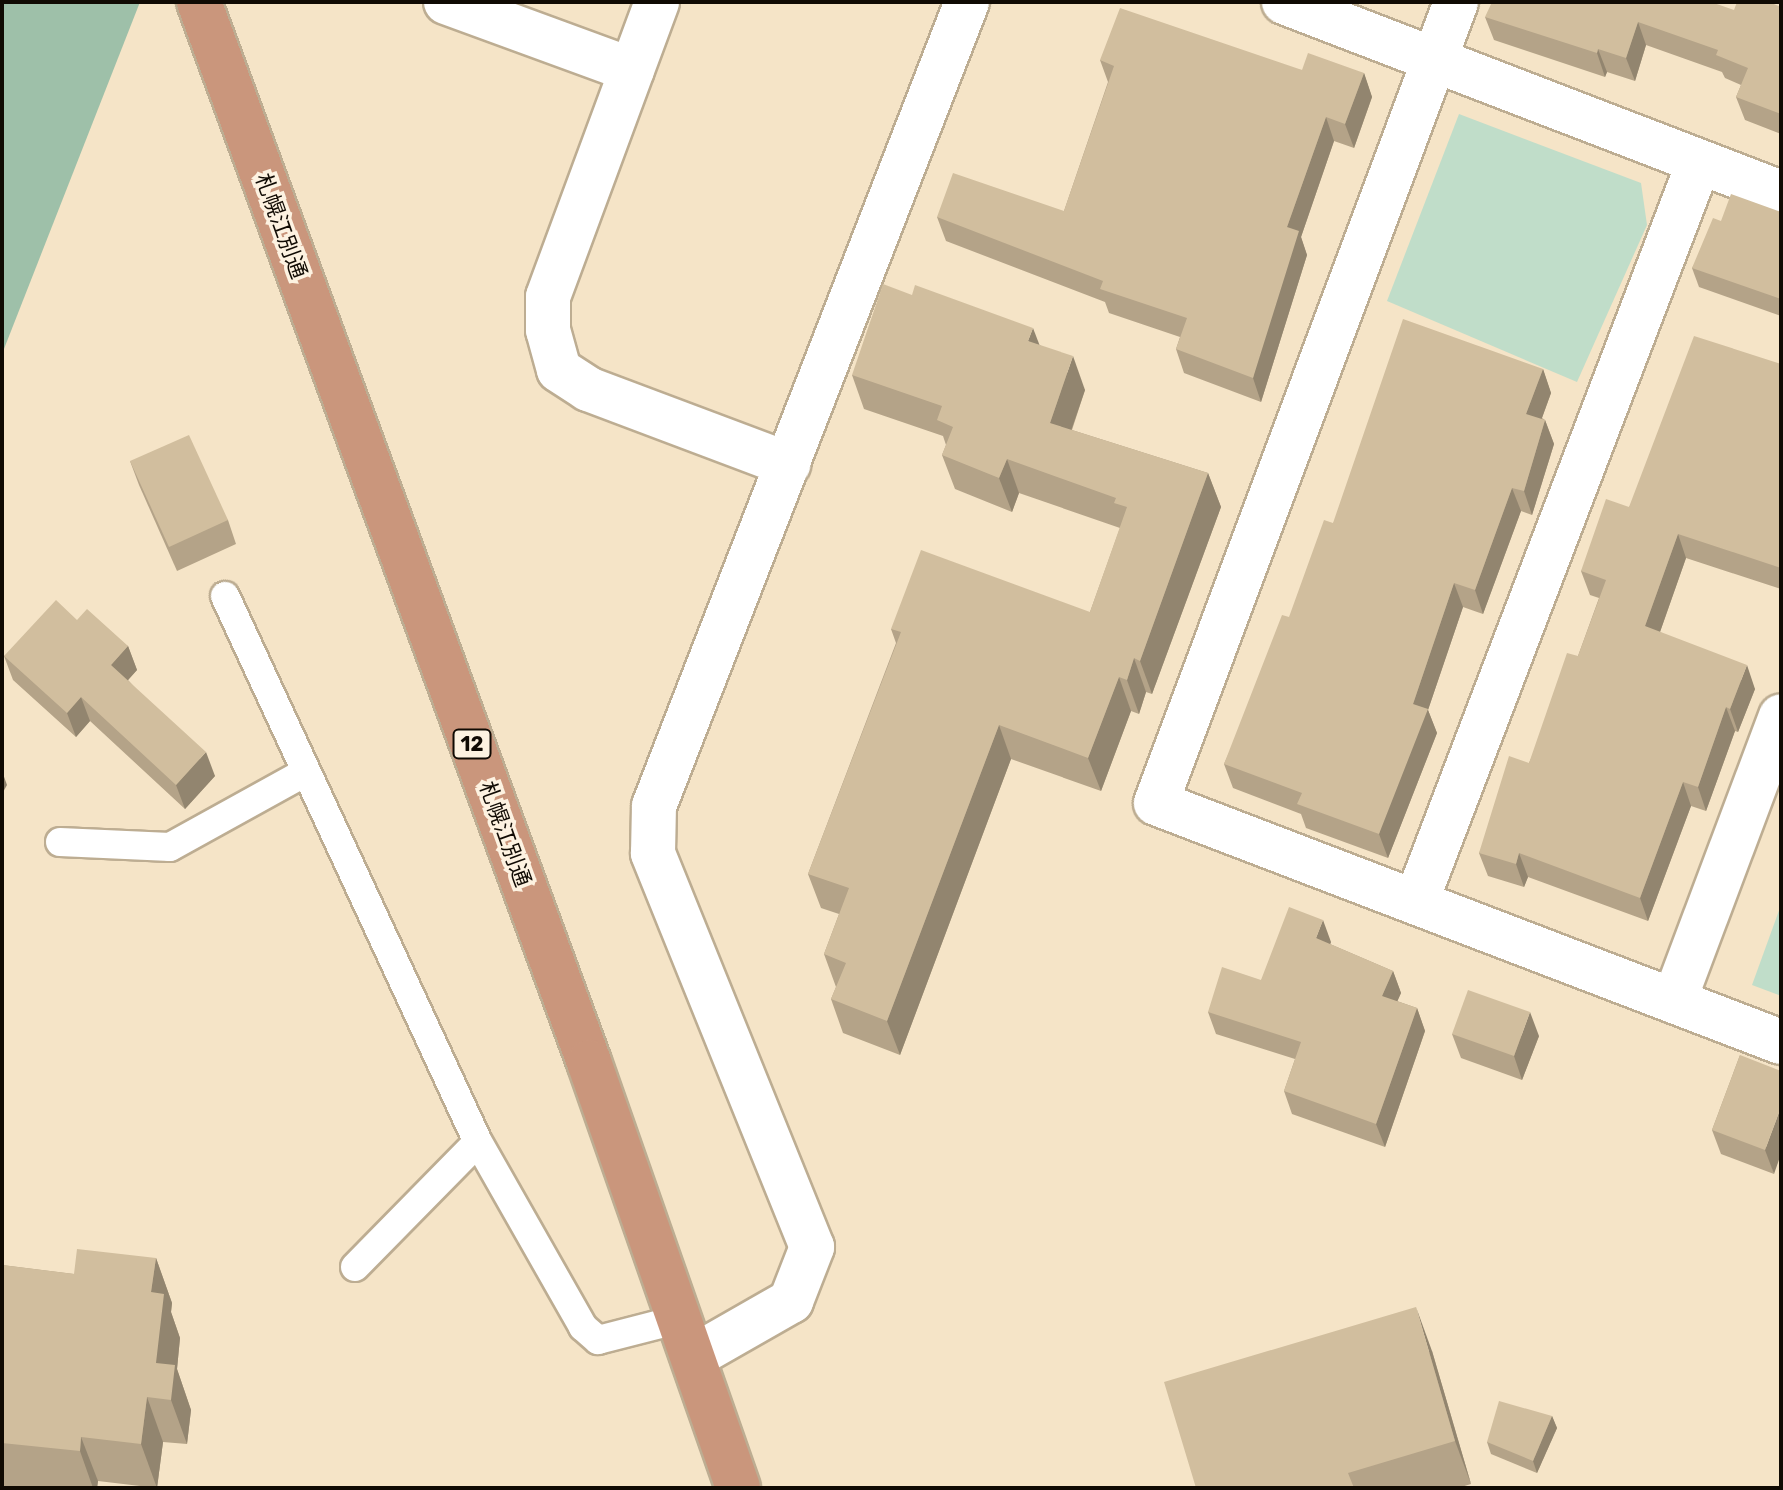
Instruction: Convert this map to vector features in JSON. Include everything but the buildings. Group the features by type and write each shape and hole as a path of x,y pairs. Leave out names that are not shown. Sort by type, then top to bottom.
{"highway":[{"name":"札幌江別通","path":"199,2 738,1488"}],"street":[{"path":"446,2 632,70"},
{"path":"657,2 548,297 548,330 559,370 588,389 788,464"},
{"path":"686,1338 791,1301 812,1247 653,853 654,806 967,2"},
{"path":"1284,2 1781,193"},
{"path":"1456,2 1431,59 1156,803 1781,1042"},
{"path":"1416,902 1699,162"},
{"path":"1674,1001 1781,716"}],"lane":[{"path":"225,596 478,1142 583,1327 598,1340 686,1338"},
{"path":"60,842 170,847 306,772"},
{"path":"355,1267 478,1142"}],"green space":[{"path":"2,2 140,2 2,354"},
{"path":"1459,114 1641,183 1647,225 1577,382 1387,301"},
{"path":"1781,905 1781,996 1752,985"}]}
